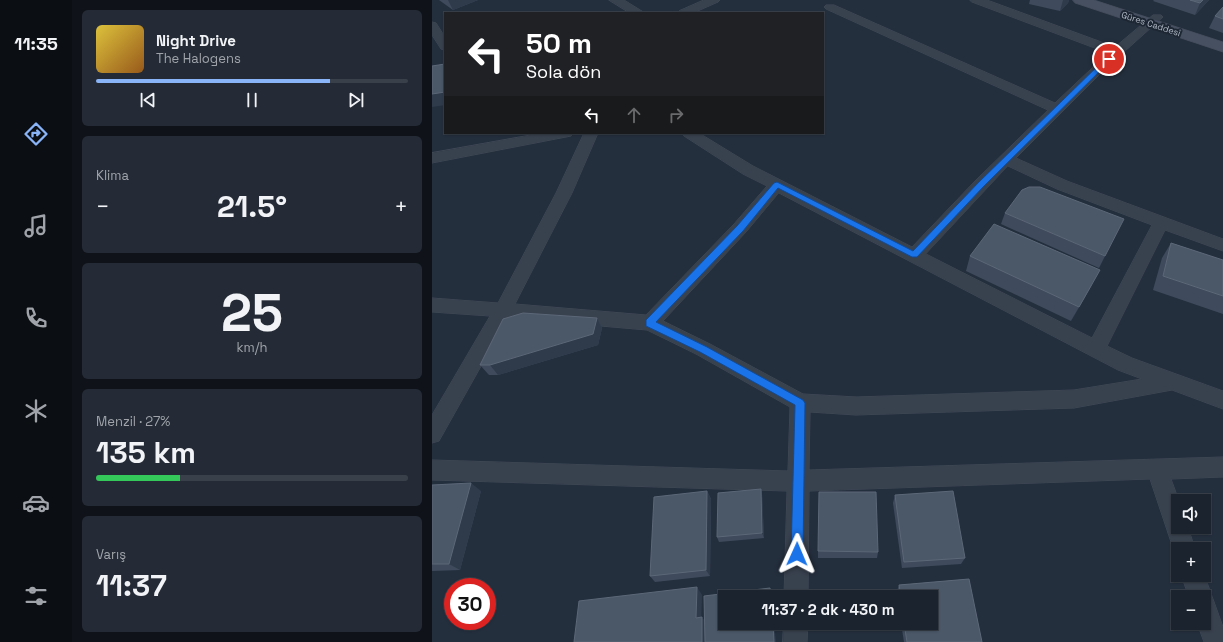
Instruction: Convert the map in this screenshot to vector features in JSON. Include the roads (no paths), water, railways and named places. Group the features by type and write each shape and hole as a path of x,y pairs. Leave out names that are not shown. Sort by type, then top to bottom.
{"street":[{"path":"615,0 637,12"},
{"path":"685,12 714,0"},
{"path":"825,10 842,0"},
{"path":"976,0 1116,52"},
{"name":"Güres Caddesi","path":"1080,0 1154,20 1223,47"},
{"path":"1107,0 1154,20 1223,36"},
{"path":"825,10 1057,109"},
{"path":"914,255 1057,109 1116,52 1154,20"},
{"path":"432,26 444,44"},
{"path":"432,158 561,134"},
{"path":"432,434 503,310 564,193 591,134"},
{"path":"691,134 748,170 1125,364 1170,382 1223,400"},
{"path":"1007,159 1062,185 1223,245"},
{"path":"650,323 740,228 777,184"},
{"path":"1096,349 1161,222"},
{"path":"432,305 650,323 703,349 800,403 856,406 1074,399 1170,382"},
{"path":"796,590 800,403"},
{"path":"432,470 798,481 1223,467"},
{"path":"1157,469 1182,542"},
{"path":"1211,627 1216,642"},
{"path":"795,642 796,630"}]}
